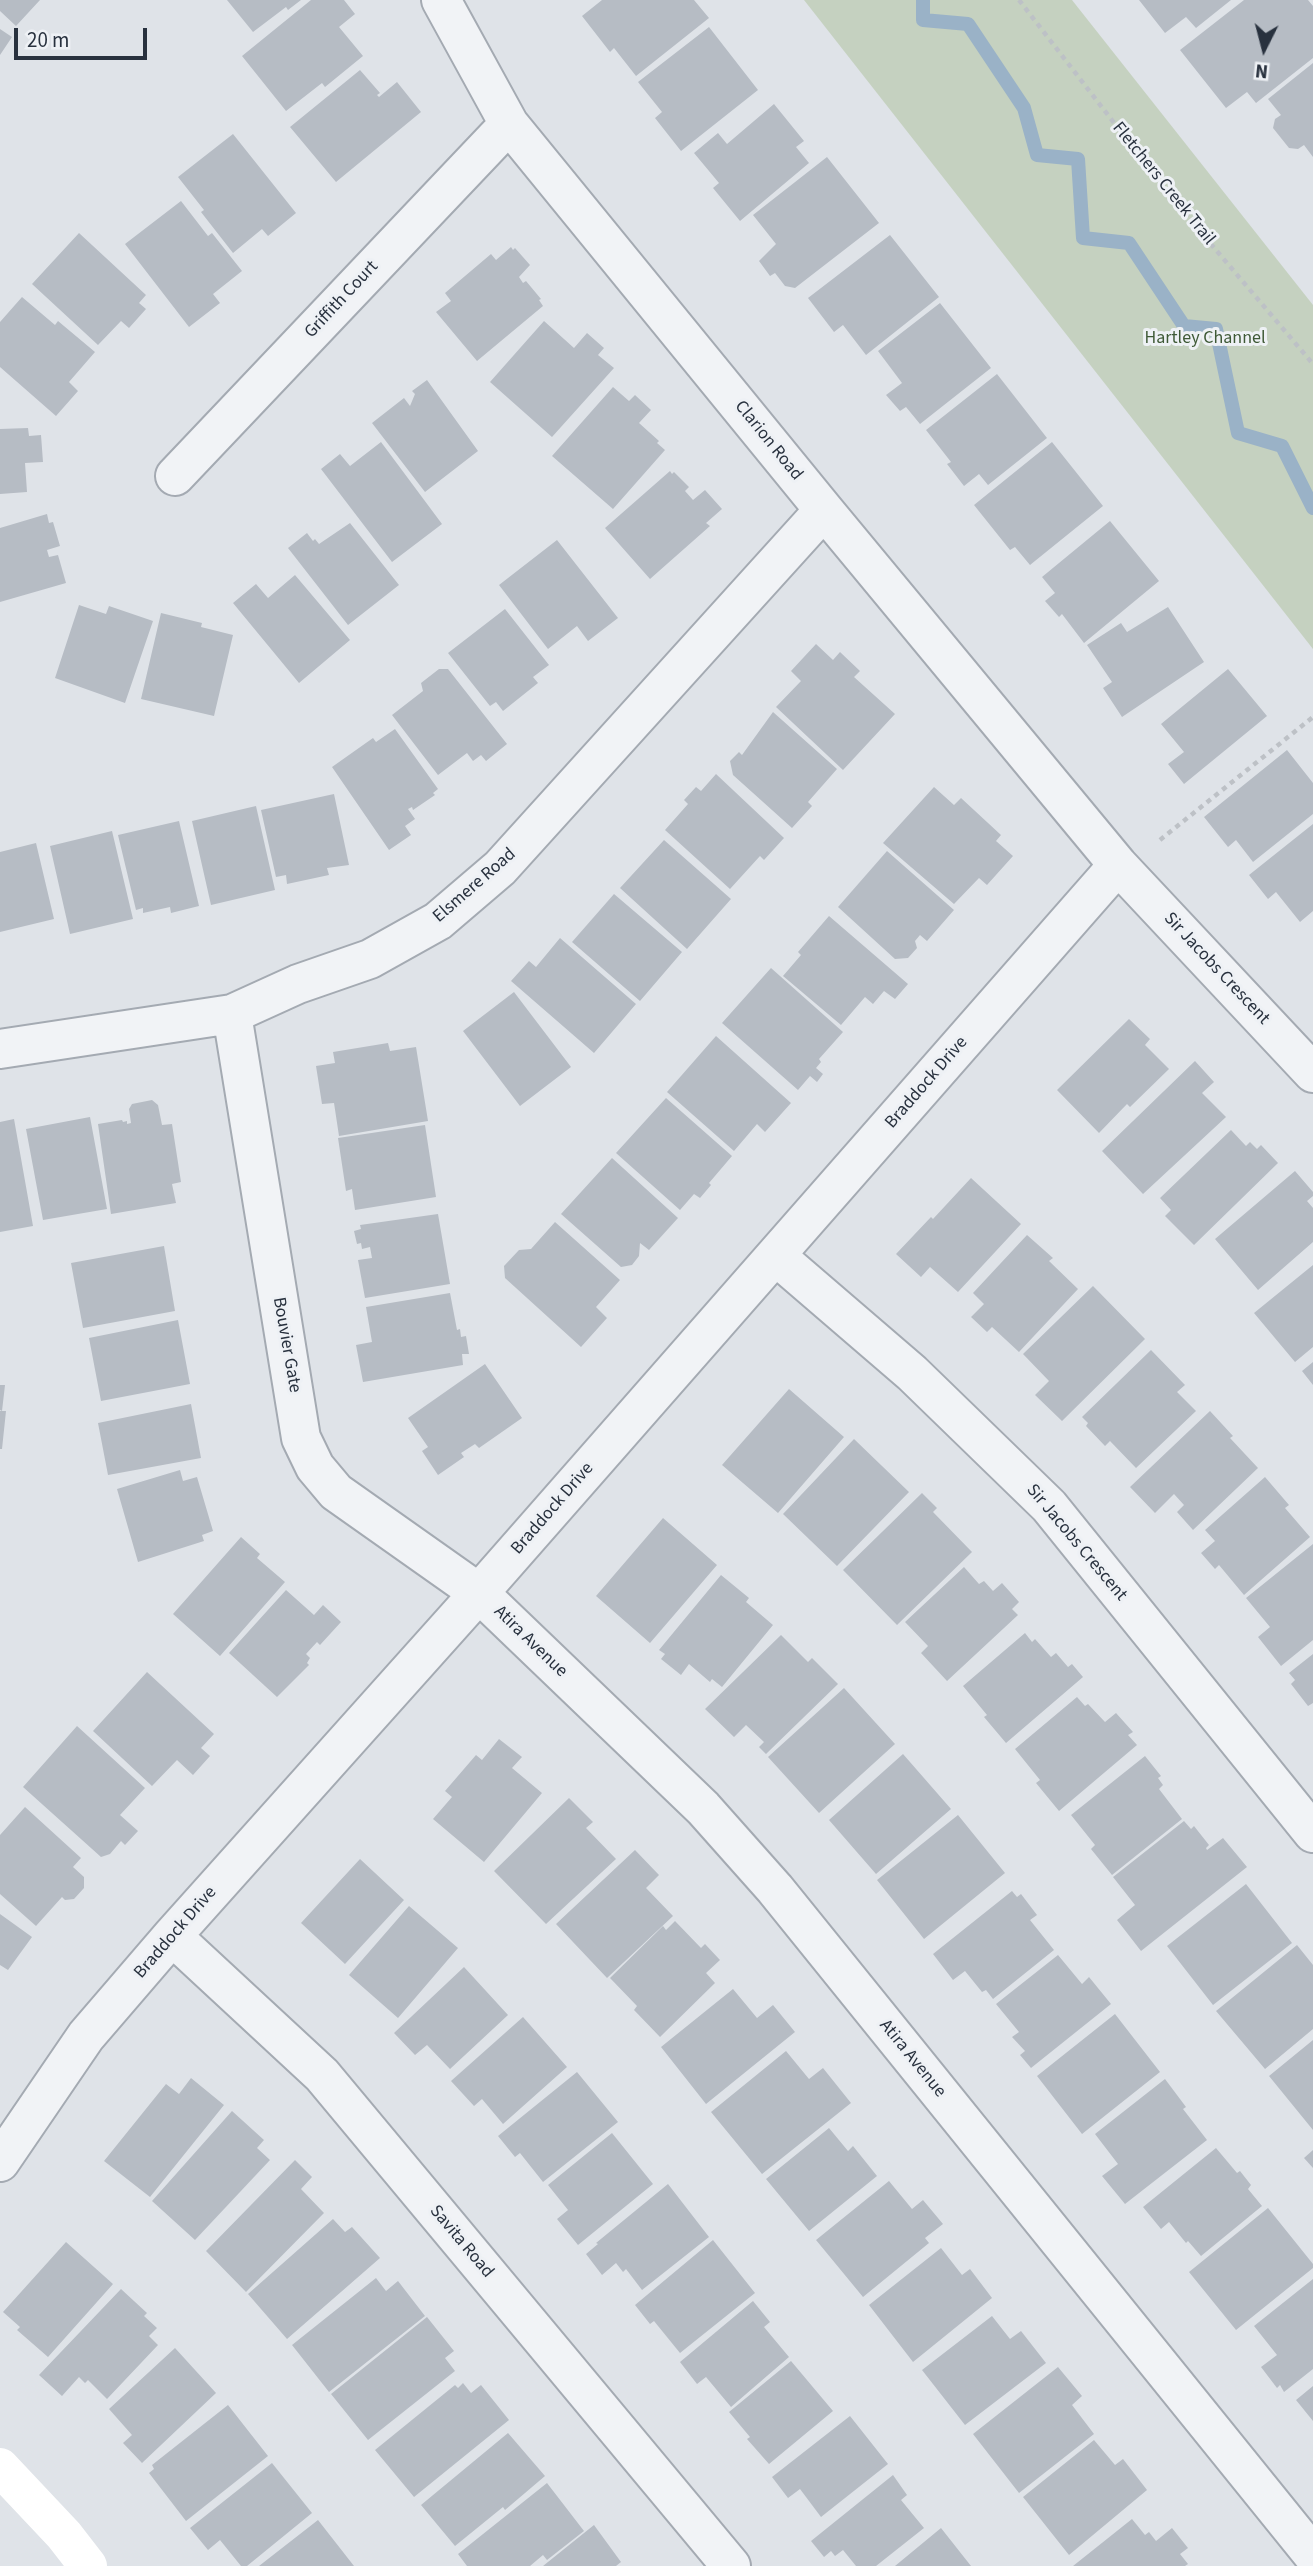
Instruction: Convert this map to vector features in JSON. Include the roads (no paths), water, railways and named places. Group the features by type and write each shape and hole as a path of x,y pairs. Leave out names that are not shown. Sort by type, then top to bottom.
{"street":[{"name":"Clarion Road","path":"441,0 509,124 1118,865"},
{"name":"Griffith Court","path":"175,476 509,124"},
{"name":"Elsmere Road","path":"0,1049 232,1014 298,984 370,959 438,921 500,868 824,510"},
{"name":"Sir Jacobs Crescent","path":"1118,865 1313,1073"},
{"name":"Braddock Drive","path":"0,2162 86,2036 172,1936 479,1593 1118,865"},
{"name":"Bouvier Gate","path":"232,1014 301,1438 316,1467 336,1492 479,1593"},
{"name":"Sir Jacobs Crescent","path":"776,1256 912,1373 1049,1506 1313,1833"},
{"name":"Atira Avenue","path":"479,1593 703,1808 775,1889 1313,2555"},
{"name":"Savita Road","path":"172,1936 322,2075 731,2566"},
{"path":"0,2467 64,2535 88,2566"}],"waterway":[{"path":"923,0 923,20 968,24 1024,108 1037,155 1078,159 1083,238 1129,243 1184,326 1216,329 1238,433 1282,446 1313,508"}],"park label":[{"name":"Hartley Channel","path":"1205,339"}]}
